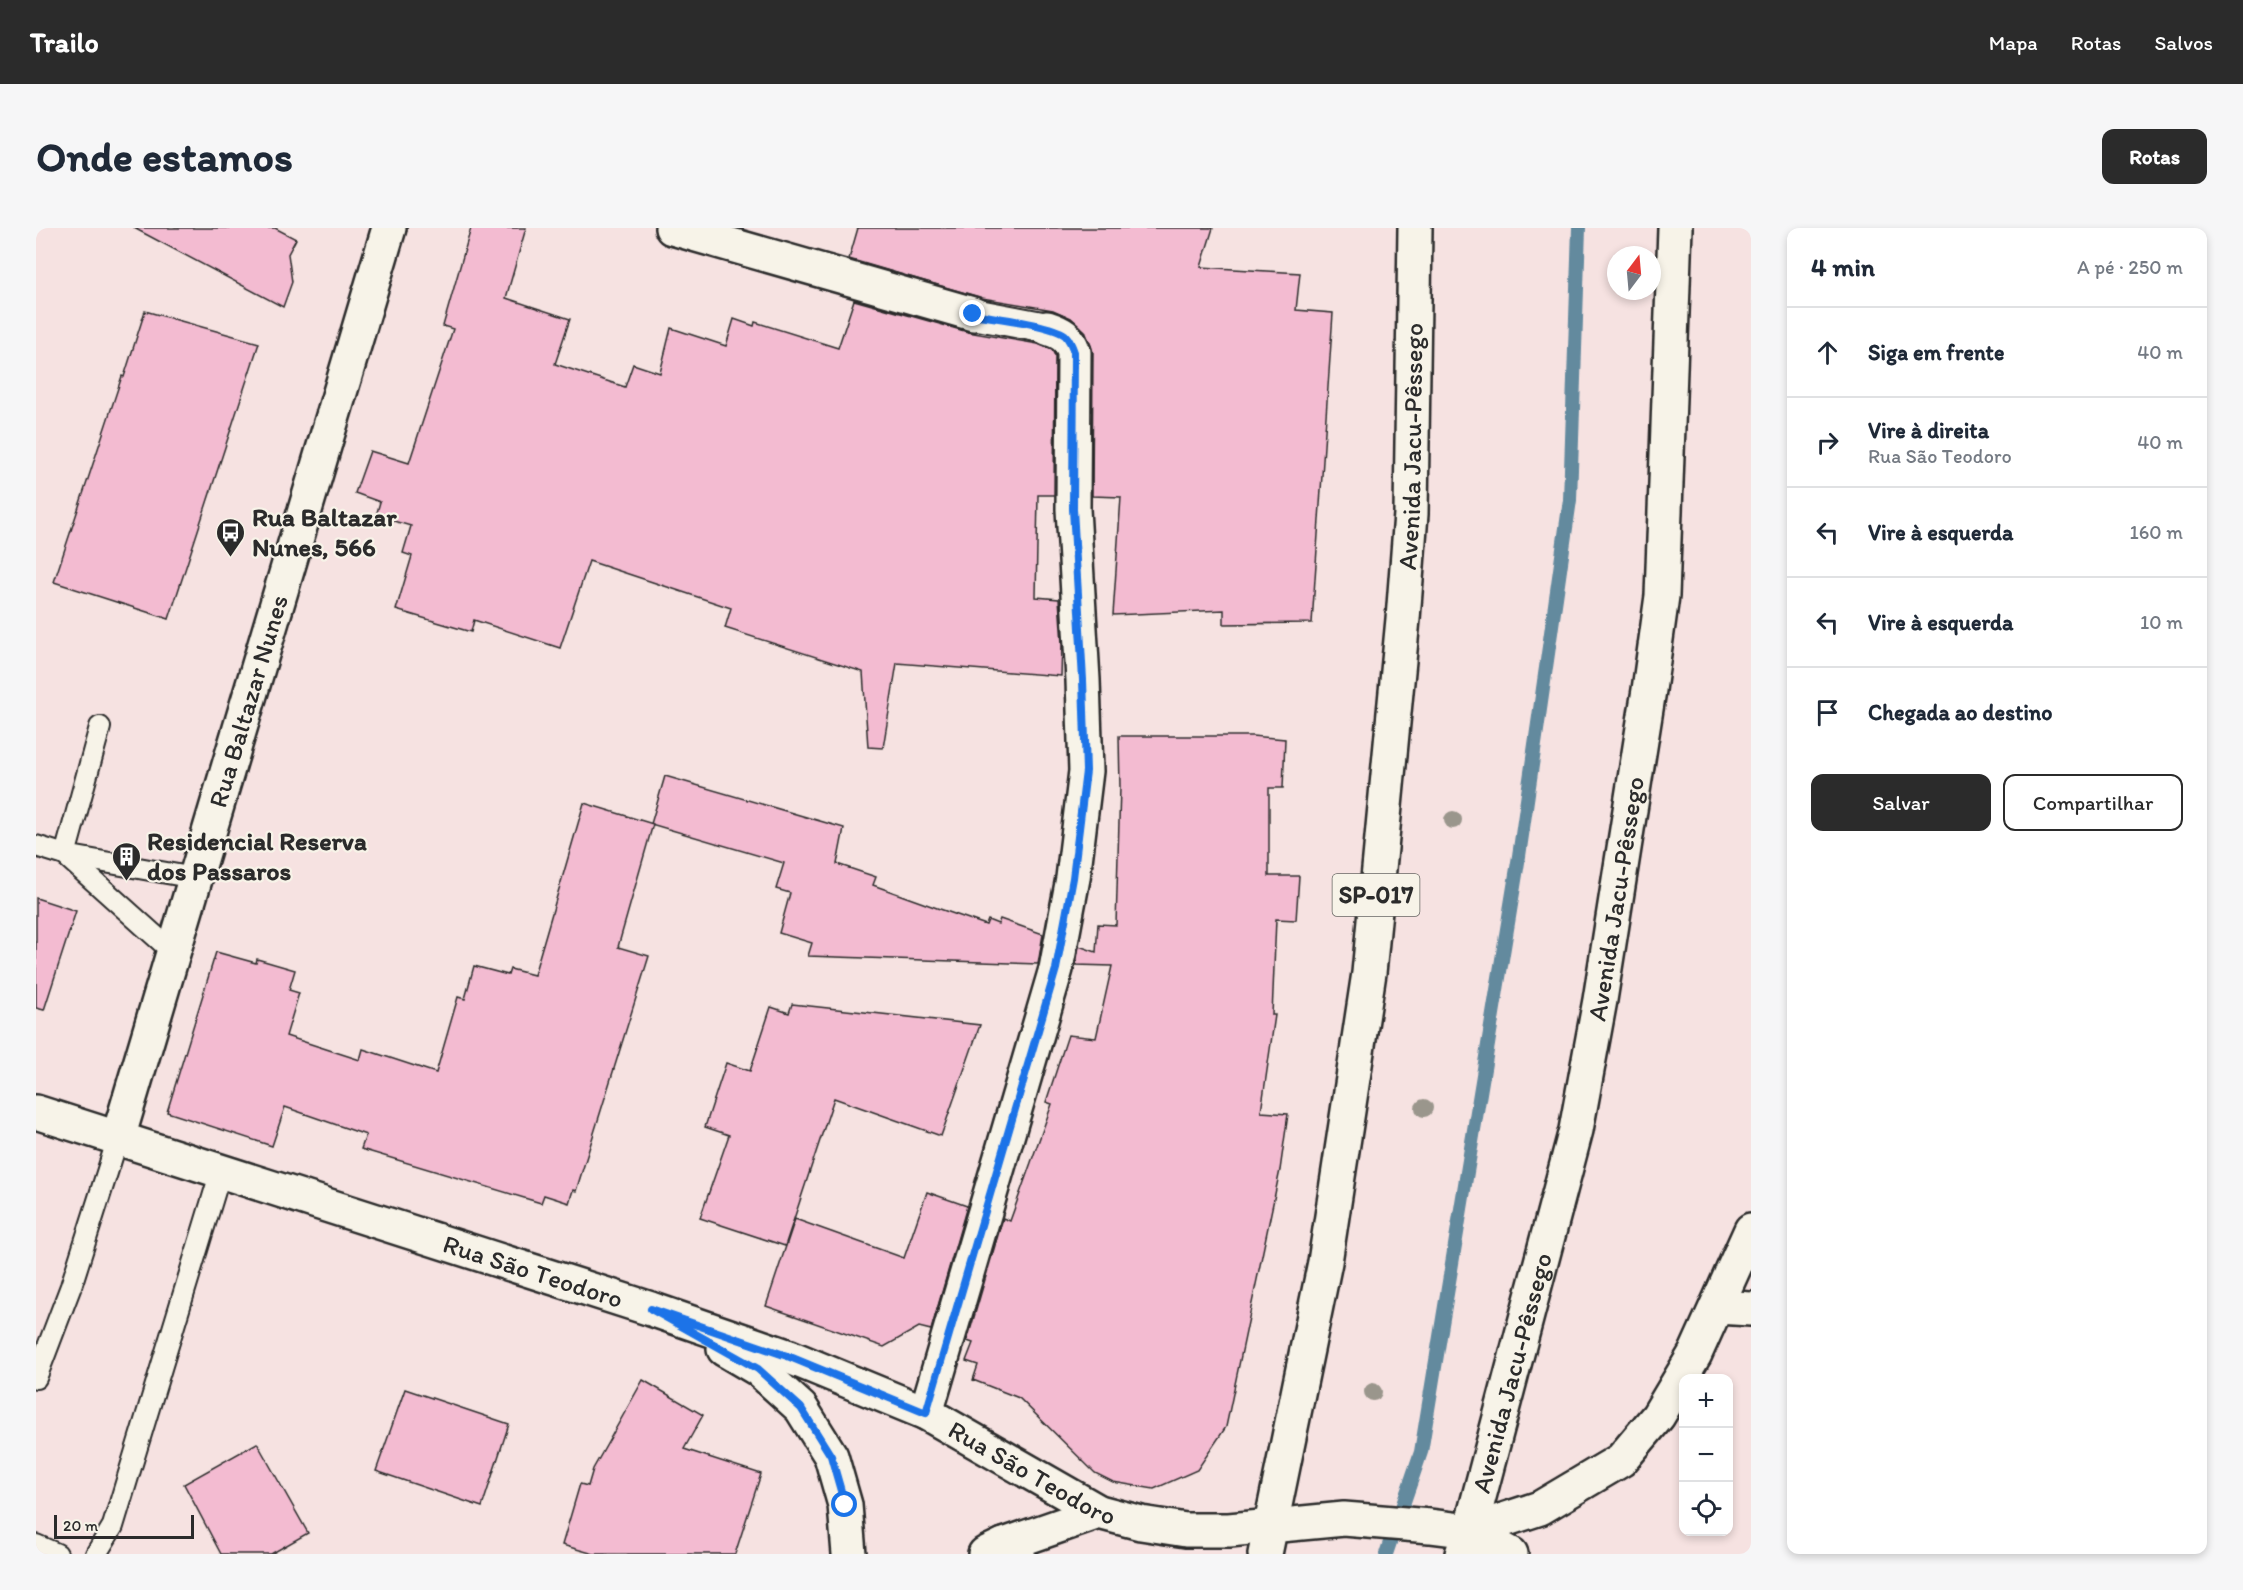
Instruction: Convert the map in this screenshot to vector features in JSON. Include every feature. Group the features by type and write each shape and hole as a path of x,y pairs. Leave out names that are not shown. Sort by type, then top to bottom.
{"main road":[{"name":"Rua Baltazar Nunes","path":"118,1138 389,228"},
{"path":"672,228 973,314"},
{"name":"Avenida Jacu-Pêssego","path":"1268,1540 1325,1262 1369,973 1411,514 1415,228"},
{"name":"Avenida Jacu-Pêssego","path":"1466,1542 1576,1130 1600,1000 1635,782 1662,596 1675,228"},
{"path":"926,1413 1056,969 1073,878 1086,771 1073,509 1074,352 1068,338 1062,333 1047,328"},
{"name":"Rua São Teodoro","path":"36,1112 651,1309 790,1357 926,1413 1100,1512 1141,1523 1268,1540 1344,1519 1430,1526 1466,1542"},
{"path":"1466,1542 1540,1508 1622,1460 1658,1416 1695,1354 1751,1230"},
{"path":"1717,1307 1751,1309"},
{"path":"651,1309 758,1369 801,1408 831,1456 845,1505 849,1554"},
{"path":"1002,1551 1100,1512"},
{"path":"1466,1542 1511,1554"}],"street":[{"path":"973,314 1047,328"}],"lane":[{"path":"65,855 100,727"},
{"path":"36,846 65,855 195,878"},
{"path":"65,855 174,952"},
{"path":"36,1378 71,1286 118,1138"},
{"path":"96,1554 112,1526 221,1171"},
{"path":"36,1545 57,1554"}],"building":[{"path":"134,228 275,228 296,239 288,254 292,282 283,307"},
{"path":"471,228 526,228 506,298 570,319 555,364 625,387 633,364 660,373 671,328 726,346 734,319 754,326 755,322 838,348 854,300 968,332 1038,344 1052,350 1055,356 1054,495 1038,495 1036,597 1059,599 1062,644 1061,676 897,663 883,748 868,747 863,672 725,628 731,608 589,561 560,648 474,620 471,632 396,610 412,556 403,553 411,526 376,516 380,502 355,493 370,451 409,463 453,329 443,326"},
{"path":"858,228 1213,228 1201,267 1300,273 1296,310 1333,313 1312,623 1224,624 1224,610 1113,615 1121,497 1092,496 1093,352 1085,331 1071,318 1053,310 982,298 849,259"},
{"path":"145,311 259,343 169,619 54,582"},
{"path":"1119,736 1252,736 1285,739 1283,788 1269,788 1269,876 1299,876 1296,920 1276,919 1272,1015 1275,1015 1261,1112 1288,1114 1280,1170 1226,1427 1197,1470 1154,1489 1113,1482 1095,1473 1019,1398 973,1380 978,1365 966,1361 973,1343 967,1341 1003,1218 1010,1221 1052,1104 1046,1102 1068,1035 1096,1038 1112,966 1076,965 1079,946 1096,952 1098,924 1116,925 1120,787"},
{"path":"665,776 844,828 837,864 876,877 873,885 986,925 988,920 998,924 1000,919 1043,934 1038,964 808,956 812,943 779,933 790,893 776,889 784,863 651,824"},
{"path":"584,803 653,824 618,947 649,956 576,1191 573,1190 569,1203 544,1195 541,1203 361,1149 366,1135 285,1107 272,1146 167,1112 216,952 256,963 257,959 295,970 289,990 299,993 286,1036 360,1060 363,1049 436,1073 458,997 465,999 474,966 508,975 510,969 534,975"},
{"path":"36,898 76,911 44,1010 36,1008"},
{"path":"792,1004 980,1025 941,1136 834,1098 785,1246 700,1218 729,1135 705,1127 726,1063 750,1071 771,1007 789,1013"},
{"path":"927,1192 967,1206 931,1330 919,1327 884,1347 766,1306 795,1219 904,1258"},
{"path":"643,1380 703,1415 684,1449 761,1474 735,1554 594,1554 562,1545 580,1484 588,1486 593,1469"},
{"path":"405,1389 509,1424 482,1507 376,1471"},
{"path":"257,1443 308,1533 271,1554 221,1554 184,1484"}],"waterway":[{"path":"1386,1554 1421,1452 1519,856 1570,500 1579,228"}],"place":[{"name":"Rua Baltazar Nunes, 566","path":"231,558"},
{"name":"Residencial Reserva dos Passaros","path":"126,882"}],"route":[{"path":"845,1505 831,1456 801,1408 758,1369 651,1309 790,1357 926,1413 1056,969 1073,878 1086,771 1073,509 1074,352 1068,338 1062,333 973,314"}]}
